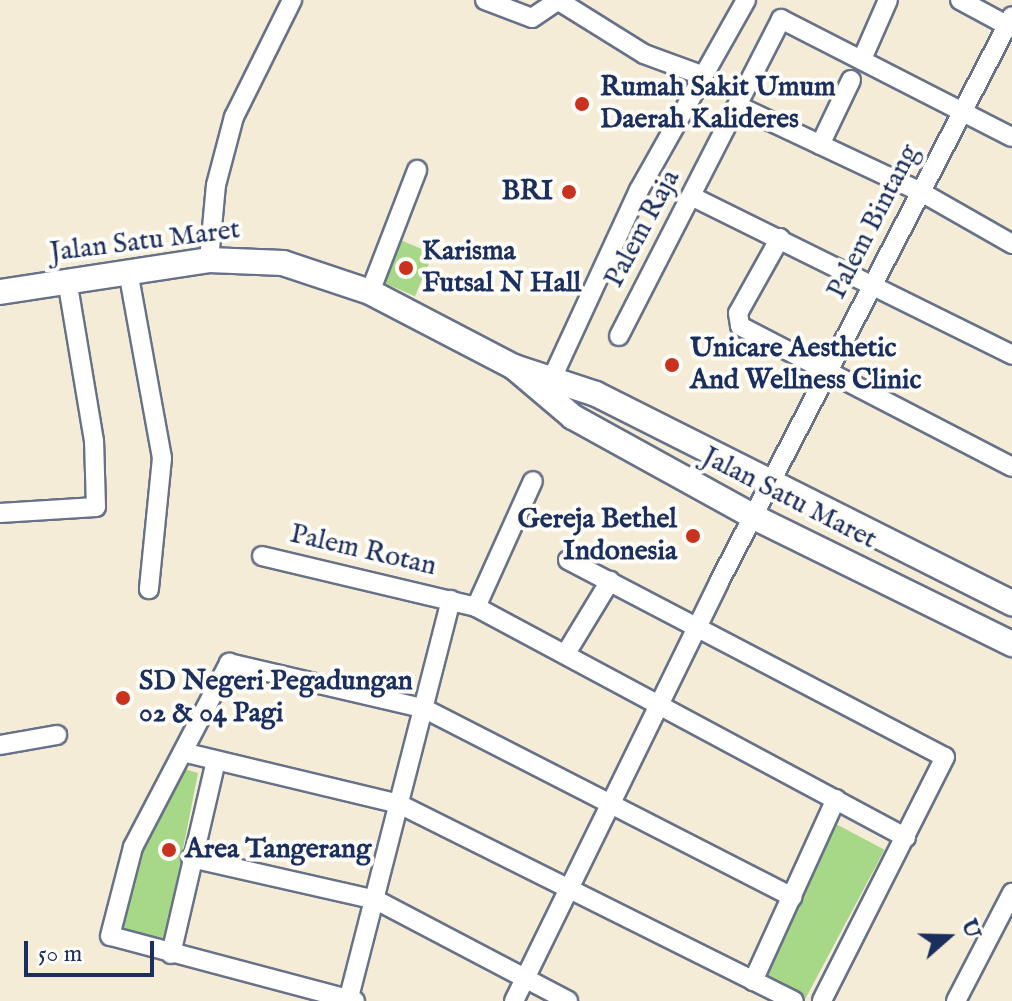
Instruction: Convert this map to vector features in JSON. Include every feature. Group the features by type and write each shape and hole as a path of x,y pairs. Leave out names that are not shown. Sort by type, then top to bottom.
{"street":[{"path":"209,260 216,185 234,117 292,0"},
{"path":"485,0 532,18 559,0 644,54 701,75"},
{"path":"544,397 552,374 701,75 746,0"},
{"path":"888,0 863,57 1012,137"},
{"path":"960,0 1010,23"},
{"name":"Palem Raja","path":"619,336 693,197 781,19 863,57"},
{"name":"Palem Bintang","path":"514,1001 610,802 828,371 1010,23"},
{"path":"820,145 851,80"},
{"path":"738,106 921,192 1012,244"},
{"path":"370,292 417,170"},
{"path":"693,197 1012,355"},
{"path":"780,238 736,320 1012,467"},
{"name":"Jalan Satu Maret","path":"0,292 67,279 209,260 283,263 370,292 514,367 552,374 1012,603"},
{"path":"128,271 162,458 149,589"},
{"path":"0,513 96,507 94,441 67,279"},
{"name":"Jalan Satu Maret","path":"514,367 544,397 754,517 1012,644"},
{"path":"476,607 533,481"},
{"name":"Palem Rotan","path":"262,556 476,607 568,650 906,838"},
{"path":"568,560 941,752 944,763 822,1001"},
{"path":"568,650 610,581"},
{"path":"451,600 423,708 376,900 350,1000 116,939 111,930 133,847 187,753 220,670 238,661 423,708 793,897"},
{"path":"0,745 57,735"},
{"path":"187,753 399,804 571,885 794,1001"},
{"path":"171,954 216,761"},
{"path":"753,981 836,799"},
{"path":"191,858 376,900 568,1001"},
{"path":"956,1001 1012,893"}],"green space":[{"name":"Karisma Futsal N Hall","path":"398,239 433,254 415,296 380,281"},
{"path":"181,768 198,773 164,945 116,934 140,838"},
{"path":"836,824 885,850 804,1001 755,976"}],"place":[{"name":"Rumah Sakit Umum Daerah Kalideres","path":"582,104"},
{"name":"BRI","path":"569,192"},
{"name":"Karisma Futsal N Hall","path":"406,268"},
{"name":"Unicare Aesthetic And Wellness Clinic","path":"672,365"},
{"name":"Gereja Bethel Indonesia","path":"693,536"},
{"name":"SD Negeri Pegadungan 02 & 04 Pagi","path":"123,698"},
{"name":"Area Tangerang","path":"169,850"}]}
